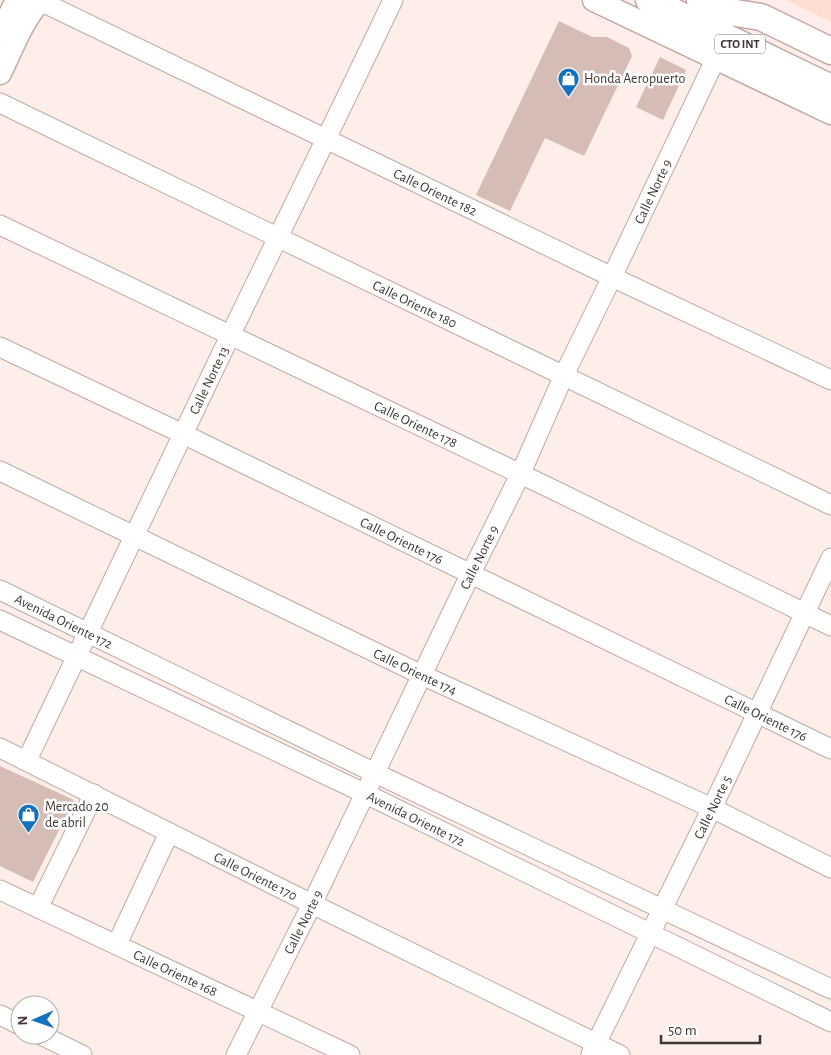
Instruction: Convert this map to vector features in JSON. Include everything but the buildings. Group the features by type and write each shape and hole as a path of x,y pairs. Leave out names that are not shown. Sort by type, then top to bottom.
{"highway":[{"name":"CTO INT","path":"649,0 831,88"},
{"name":"CTO INT","path":"700,0 723,11 748,5 831,51"}],"main road":[{"path":"0,35 17,0"},
{"name":"CTO INT","path":"594,0 831,113"},
{"path":"0,73 26,22 40,1"}],"street":[{"name":"Calle Norte 13","path":"27,760 393,0"},
{"name":"Calle Oriente 182","path":"40,1 612,277 831,380"},
{"name":"Calle Norte 9","path":"236,1055 312,904 364,793 520,474 564,375 716,58"},
{"name":"Calle Oriente 180","path":"0,103 831,505"},
{"name":"Calle Oriente 178","path":"0,225 520,474 831,626"},
{"name":"Calle Oriente 176","path":"0,347 831,749"},
{"name":"Calle Oriente 174","path":"0,471 133,537 422,675 712,808 831,868"},
{"name":"Calle Norte 5","path":"593,1049 712,808 831,558"},
{"name":"Avenida Oriente 172","path":"0,590 375,773 831,989"},
{"name":"Avenida Oriente 172","path":"0,620 364,793 831,1022"},
{"name":"Calle Oriente 170","path":"0,748 312,904 593,1049 620,1055"},
{"path":"38,908 94,794"},
{"path":"117,944 169,833"},
{"name":"Calle Oriente 168","path":"0,890 350,1055"},
{"path":"60,1044 82,1055"}],"shaded area":[{"path":"786,0 831,0 831,22"}],"place":[{"name":"Honda Aeropuerto","path":"568,97"},
{"name":"Mercado 20 de abril","path":"29,833"}]}
